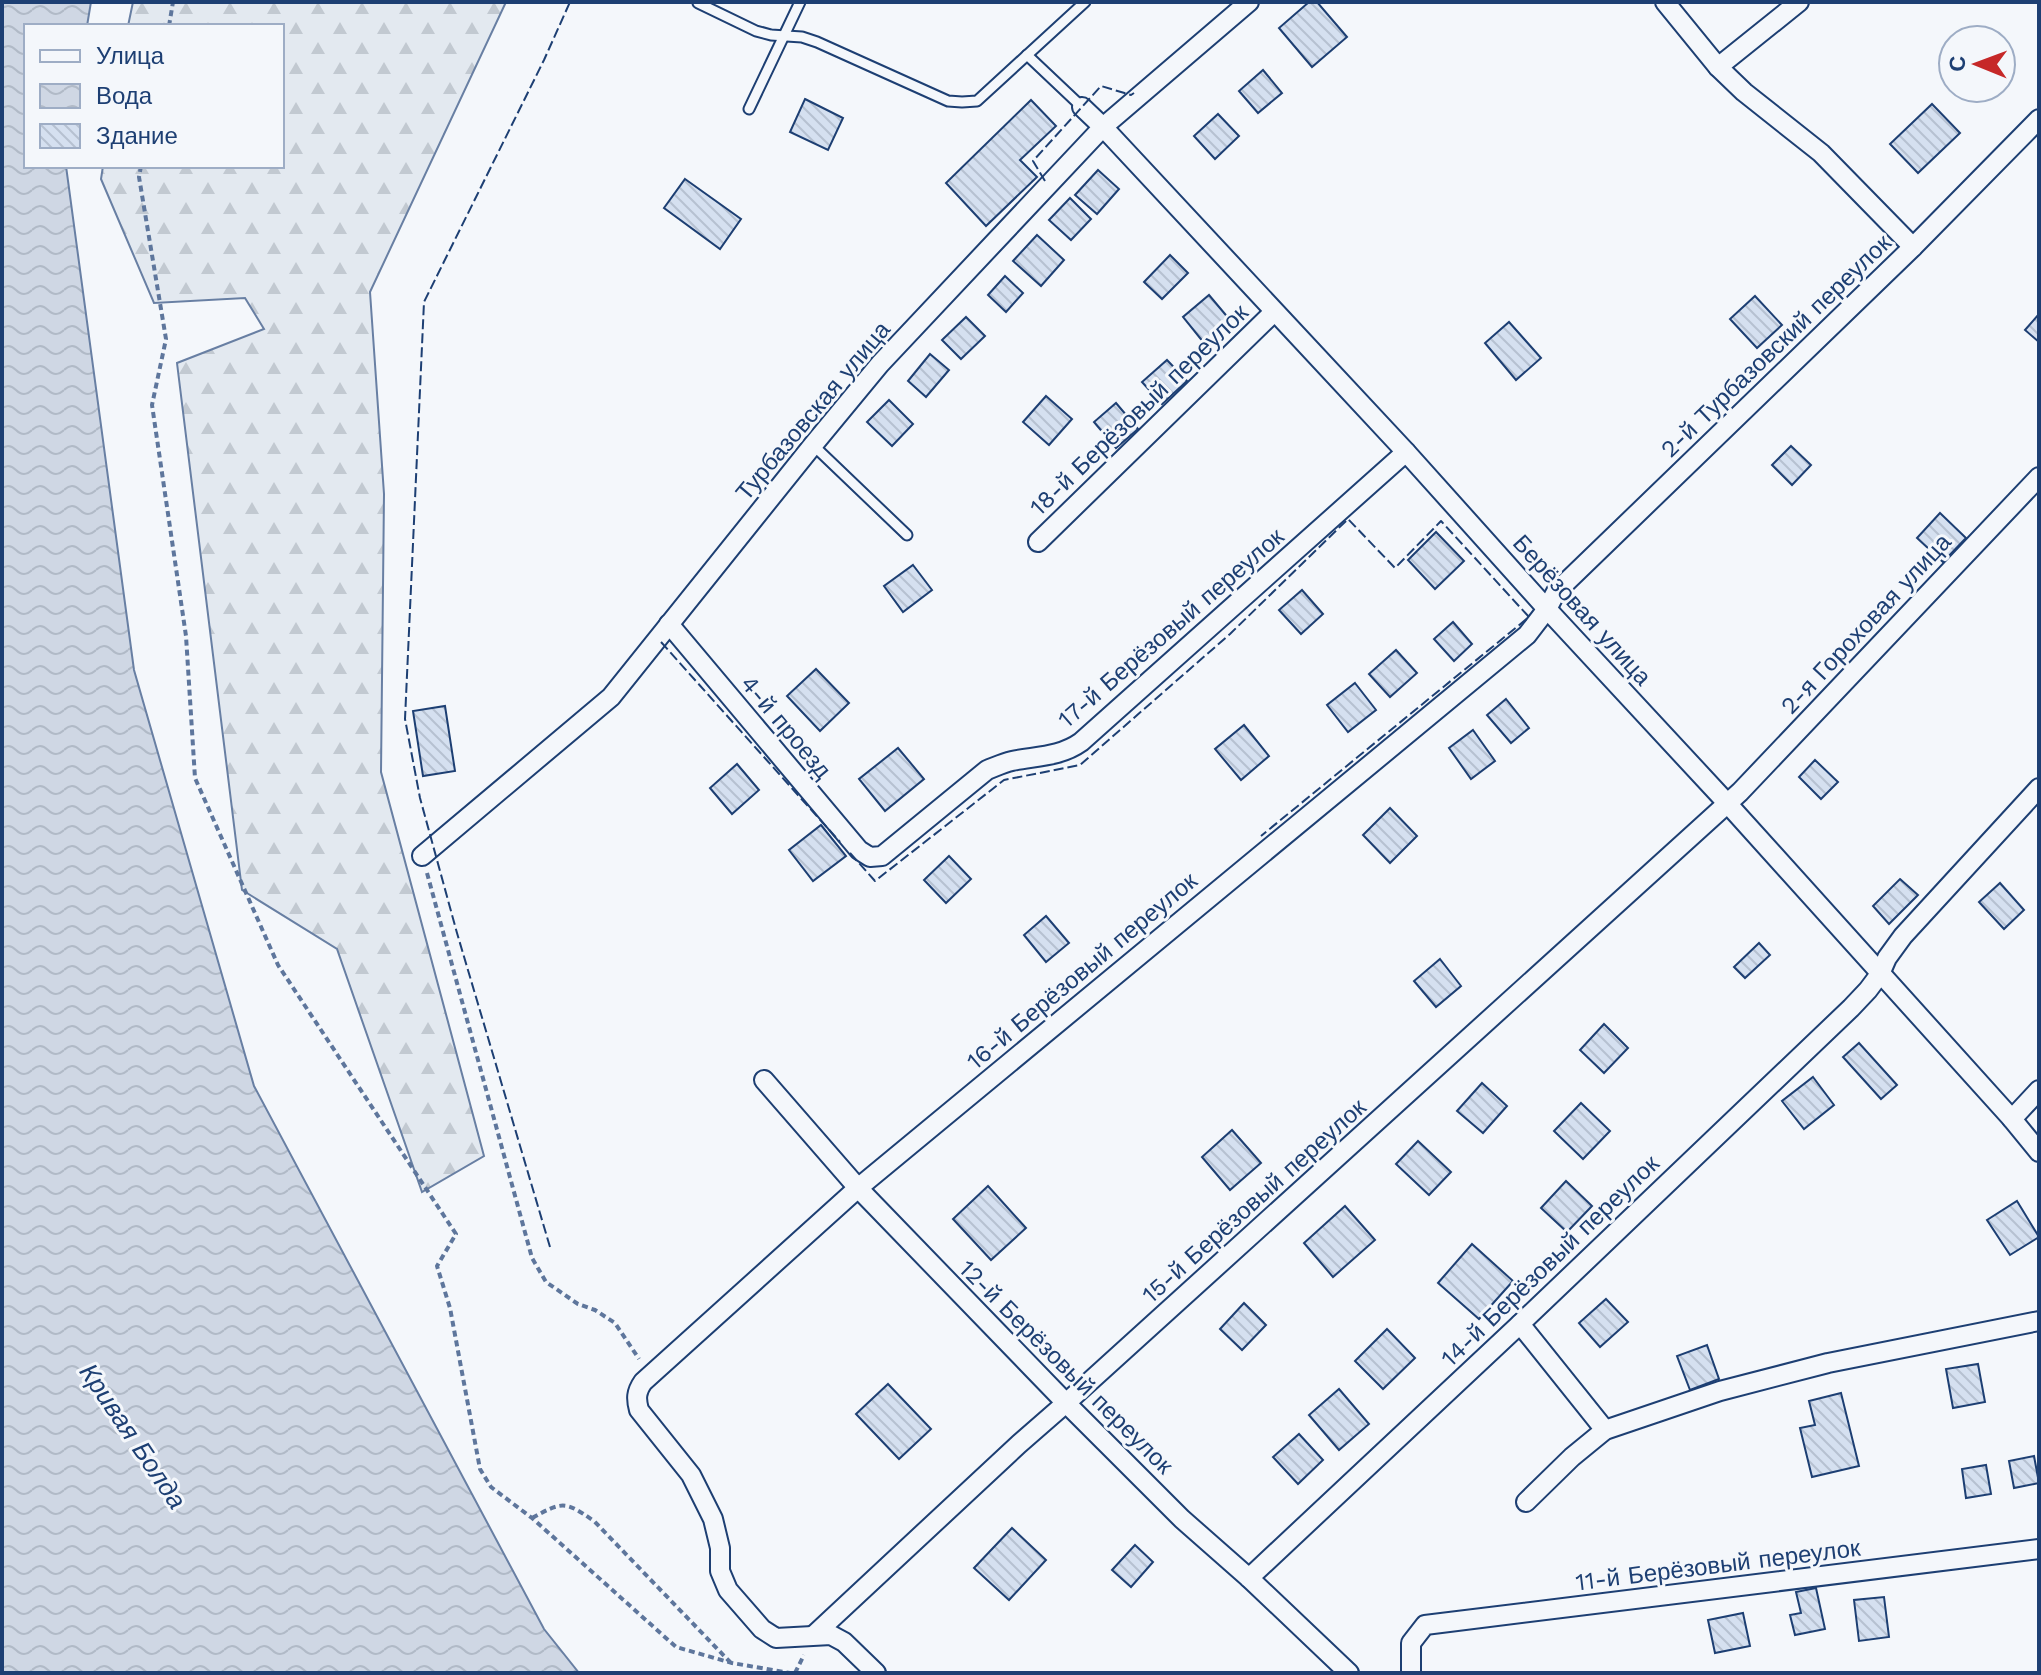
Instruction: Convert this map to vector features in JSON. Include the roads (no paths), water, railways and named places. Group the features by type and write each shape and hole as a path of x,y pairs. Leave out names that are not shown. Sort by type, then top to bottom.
{"street":[{"name":"Турбазовская улица","path":"422,856 611,697 880,364 1103,127 1249,2"},
{"path":"1665,2 1718,67 1744,92 1821,153 1913,247"},
{"path":"1718,67 1799,2"},
{"name":"Берёзовая улица","path":"1082,107 1406,452 1727,803 2039,1152"},
{"name":"2-й Турбазовский переулок","path":"1547,609 1556,592 1913,247 2039,119"},
{"name":"18-й Берёзовый переулок","path":"1038,542 1274,312"},
{"name":"17-й Берёзовый переулок","path":"870,857 882,856 987,770 1007,762 1059,753 1081,742 1406,452"},
{"name":"2-я Гороховая улица","path":"1727,803 2039,477"},
{"name":"16-й Берёзовый переулок","path":"814,1635 776,1638 762,1629 728,1590 720,1571 720,1548 713,1519 691,1475 639,1410 636,1400 638,1389 650,1374 858,1188 1527,635 1547,609"},
{"name":"4-й проезд","path":"669,624 859,850 870,857"},
{"name":"14-й Берёзовый переулок","path":"1249,1578 1851,1008 1880,974 1903,936 2039,788"},
{"name":"15-й Берёзовый переулок","path":"814,1635 1008,1454 1727,803"},
{"name":"12-й Берёзовый переулок","path":"764,1080 858,1188 1066,1403 1182,1519 1349,1673"},
{"path":"2012,1119 2039,1090"},
{"path":"1526,1502 1605,1430 1720,1391 1828,1363 2039,1321"},
{"path":"1520,1324 1605,1430"},
{"name":"11-й Берёзовый переулок","path":"1411,1673 1411,1643 1425,1625 2039,1549"},
{"path":"814,1635 831,1635 844,1642 876,1673"}],"lane":[{"path":"749,109 800,2"},
{"path":"698,3 756,31 817,42 948,101 962,102 977,101 1085,2"},
{"path":"1027,55 1082,107"},
{"path":"813,445 907,535"}],"water":[{"name":"Кривая Болда","path":"2,2 91,2 87,24 24,24 24,168 66,168 134,670 254,1086 544,1629 579,1673 2,1673"}]}
